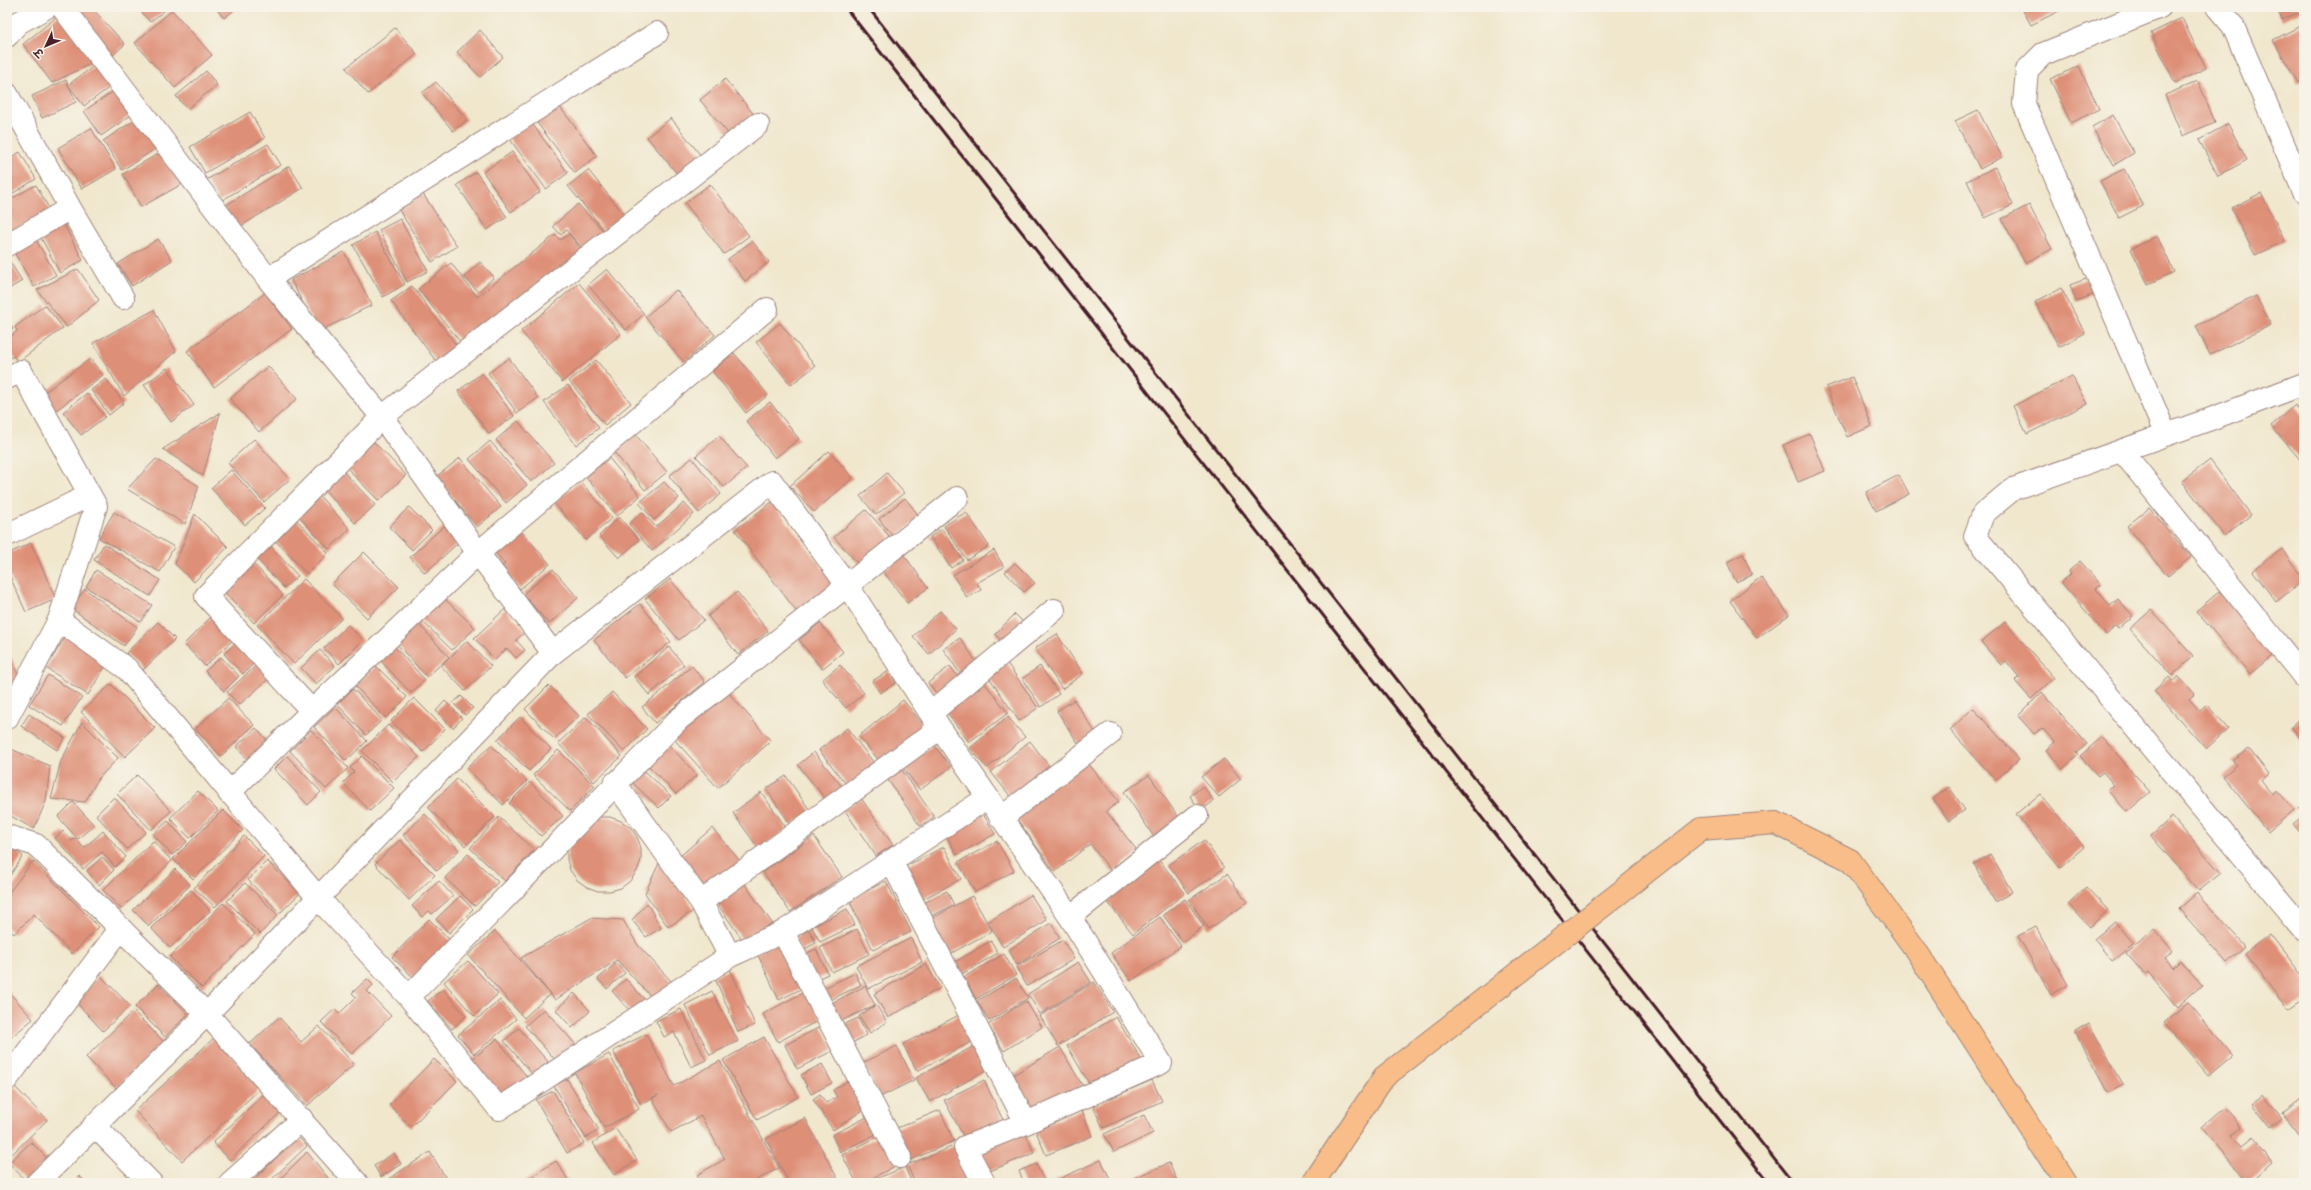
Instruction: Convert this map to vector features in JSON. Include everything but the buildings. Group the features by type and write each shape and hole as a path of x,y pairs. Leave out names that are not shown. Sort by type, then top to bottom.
{"main road":[{"path":"1313,1183 1384,1077 1701,829 1776,823 1850,860 1913,946 2066,1183"}],"street":[{"path":"7,36 18,23 47,7"},
{"path":"62,7 268,279 382,417 478,553 553,653"},
{"path":"2160,7 2043,54 2027,70 2024,104 2166,435"},
{"path":"2218,7 2233,26 2304,192"},
{"path":"268,279 657,33"},
{"path":"7,94 13,118 70,208 123,298"},
{"path":"312,711 206,596 382,417 758,124"},
{"path":"7,245 70,208"},
{"path":"229,793 312,711 478,553 767,309"},
{"path":"7,378 21,371 96,506 59,620 7,718"},
{"path":"2302,387 2013,490 1983,514 1975,536 2304,930"},
{"path":"2122,451 2304,677"},
{"path":"37,1183 207,1014 319,899 553,653 772,482 847,585 1001,818 1070,917 1161,1063 1026,1123 965,1147 984,1183"},
{"path":"7,535 90,495"},
{"path":"409,997 678,720 957,498"},
{"path":"701,902 936,720 1054,610"},
{"path":"59,620 127,669 319,899 409,997 499,1109 730,956 783,932 988,798"},
{"path":"1001,818 1110,734"},
{"path":"616,783 701,902 730,956"},
{"path":"1070,917 1196,816"},
{"path":"7,836 36,845 121,928 207,1014 302,1119 356,1183"},
{"path":"891,861 1026,1123"},
{"path":"7,1080 121,928"},
{"path":"783,932 900,1157"},
{"path":"230,1183 302,1119"},
{"path":"94,1125 151,1183"}],"railway":[{"path":"845,7 1769,1183"},
{"path":"868,7 1793,1183"}]}
